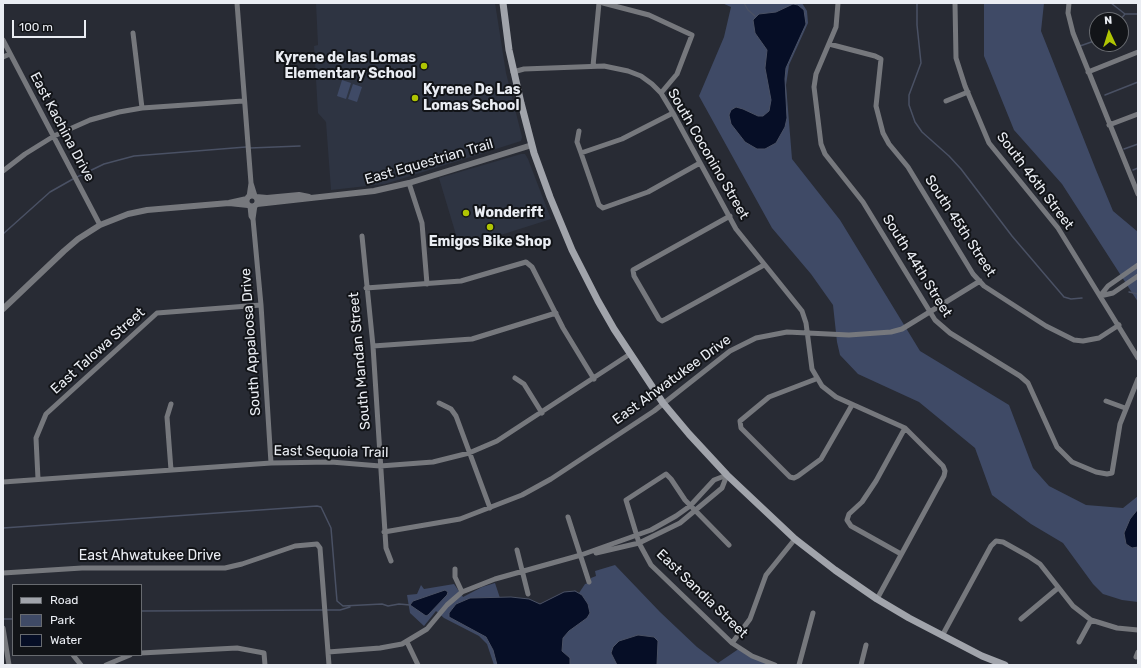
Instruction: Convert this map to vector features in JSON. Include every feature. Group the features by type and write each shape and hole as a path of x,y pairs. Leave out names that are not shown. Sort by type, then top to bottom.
{"main road":[{"path":"502,3 513,72 532,145 550,196 572,250 598,301 630,354 663,403 727,475 795,538 835,570 877,599 942,636 1005,665"}],"street":[{"name":"South Appaloosa Drive","path":"237,3 251,183 251,216 253,219 260,305 271,463"},
{"path":"594,66 599,3"},
{"path":"603,3 649,15 692,35 677,74 660,93"},
{"name":"South 44th Street","path":"838,3 836,27 816,74 814,87 819,133 823,149 831,162 863,202 930,312 942,328 1020,376 1028,383 1052,437 1064,455 1083,468 1107,474 1112,473 1117,441 1126,408"},
{"name":"South 46th Street","path":"955,3 956,58 989,143 1058,228 1138,358"},
{"path":"1069,3 1070,24 1109,125 1138,194"},
{"path":"133,33 142,108"},
{"name":"East Kachina Drive","path":"3,40 100,225"},
{"name":"South 45th Street","path":"829,44 875,56 881,59 876,106 883,133 889,144 908,167 973,274 980,281 995,294 1046,326 1074,340 1099,338 1119,325"},
{"path":"1088,72 1138,52"},
{"path":"3,57 10,54"},
{"name":"South Coconino Street","path":"513,72 594,66 614,67 641,76 660,93 673,113 744,241 802,311 808,333 810,359 816,379"},
{"path":"946,101 968,92"},
{"path":"3,171 25,154 54,136 90,120 119,112 142,108 244,101"},
{"path":"581,153 622,139 673,113"},
{"path":"1109,125 1138,114"},
{"path":"579,131 578,142 581,153 599,205 603,208 648,192 700,164"},
{"name":"East Equestrian Trail","path":"3,309 64,251 78,240 100,225 128,214 147,210 252,201 299,195 309,197 374,191 409,183 532,145"},
{"path":"409,183 422,223 427,284"},
{"path":"730,216 633,270 634,276 662,321 764,266"},
{"name":"South Mandan Street","path":"362,236 372,346 384,532 386,548 391,561"},
{"path":"366,288 465,280 526,262 532,267 556,313 594,378"},
{"path":"1100,296 1108,286 1138,265"},
{"path":"1100,296 1113,293 1138,276"},
{"name":"East Ahwatukee Drive","path":"384,532 445,522 490,508 522,495 551,479 628,428 730,351 742,344 770,334 787,332 849,335 891,332 902,329 980,281"},
{"name":"East Talowa Street","path":"38,479 36,438 46,414 157,313 260,305"},
{"path":"372,346 472,339 556,313"},
{"name":"East Sequoia Trail","path":"3,482 271,463 325,462 380,466 428,463 469,453 497,441 630,354"},
{"path":"515,378 524,384 542,412"},
{"path":"852,405 821,459 794,478 790,477 742,428 740,421 769,397 816,379 827,392 852,405 905,428 945,471 877,599"},
{"path":"1106,401 1126,408 1138,379"},
{"path":"439,403 451,410 456,416 490,508"},
{"path":"171,404 167,417 171,470"},
{"path":"901,554 851,526 847,520 849,514 862,502 876,481 905,428"},
{"name":"East Sandia Street","path":"693,509 666,474 626,500 639,543 652,566 732,643 752,656 775,665"},
{"path":"329,665 328,652 380,648 407,642 430,624 460,593 489,581 581,555 662,525 693,509 714,480 727,475"},
{"path":"581,555 639,543 666,532 693,509 722,488 727,475"},
{"path":"693,509 729,545"},
{"path":"568,517 589,582"},
{"path":"732,643 750,619 766,575 795,538"},
{"path":"942,636 991,546 996,541 1022,553 1040,564 1073,606 1091,620 1117,628 1138,630"},
{"name":"East Ahwatukee Drive","path":"3,573 82,568 225,568 242,564 295,546 317,544 320,548 328,652"},
{"path":"517,550 528,594"},
{"path":"455,569 455,577 460,593"},
{"path":"1021,619 1058,588"},
{"path":"798,665 813,613"},
{"path":"1079,642 1091,620"},
{"path":"3,628 7,662"},
{"path":"407,642 418,665"},
{"path":"861,665 866,645"},
{"path":"142,653 227,648 264,653 265,665"},
{"path":"74,656 81,665"},
{"path":"106,665 128,656"}],"shaded area":[{"name":"Kyrene De Las Lomas School","path":"316,3 495,3 506,73 522,137 521,141 385,184 331,190 326,122 318,113 314,46 318,45"},
{"path":"525,154 528,159 551,219 460,248 439,178"}],"green space":[{"path":"722,3 802,3 807,11 808,23 789,65 786,85 792,159 840,220 920,351 1009,405 1033,468 1049,486 1086,505 1123,508 1138,496 1138,602 1122,600 1103,594 1093,584 1063,543 1031,524 992,495 975,448 919,402 858,374 840,355 833,305 811,274 772,228 699,96 724,37 731,7"},
{"path":"984,3 1044,3 1041,31 1096,170 1113,211 1138,232 1138,302 1062,184 1014,130 984,56"},
{"path":"342,80 351,83 346,99 337,96"},
{"path":"353,84 362,87 357,102 348,99"},
{"path":"615,565 660,612 697,647 718,663 740,648 775,665 494,665 487,644 479,636 444,618 436,611 424,626 410,613 407,595 417,594 421,585 424,589 454,584 463,597 482,587 495,583 500,598 529,599 540,604 564,592 575,591 579,593 585,584 591,582 591,578 596,576 595,571"}],"water":[{"path":"793,4 798,5 804,10 806,24 786,68 785,79 787,118 785,127 776,143 765,149 757,149 745,142 731,124 729,115 731,110 736,107 758,116 763,116 769,111 771,100 765,68 767,50 755,33 753,20 759,14 776,12"},
{"path":"1138,509 1138,547 1132,548 1126,544 1124,533 1130,519"},
{"path":"445,590 448,592 447,595 426,616 410,605 413,601"},
{"path":"575,591 582,595 588,604 590,613 587,618 569,631 563,638 562,651 570,658 570,665 497,665 493,650 486,637 449,617 449,613 456,604 470,598 511,597 529,599 540,604 564,592"},
{"path":"638,635 654,637 658,641 657,665 617,665 611,653 613,647 619,641"}],"waterway":[{"path":"744,3 748,10 755,16"},
{"path":"917,3 917,25 921,63 909,95 909,105 915,122 922,132 961,169 1012,236 1064,297 1071,299 1082,298"},
{"path":"1111,3 1122,12"},
{"path":"1129,14 1138,14"},
{"path":"1080,46 1089,43"},
{"path":"1105,95 1138,82"},
{"path":"1124,149 1138,144"},
{"path":"250,148 300,146"},
{"path":"77,177 104,164 134,156 246,147"},
{"path":"1133,170 1138,168"},
{"path":"3,234 50,192 73,179"},
{"path":"1129,292 1138,294"},
{"path":"3,528 317,506 321,507 331,528 337,601 343,606 382,604 388,606 399,604 410,605"},
{"path":"327,610 340,610 350,607"},
{"path":"142,611 323,610"},
{"path":"3,619 12,619"}],"place":[{"name":"Kyrene de las Lomas Elementary School","path":"424,66"},
{"name":"Kyrene De Las Lomas School","path":"415,98"},
{"name":"Wonderift","path":"466,213"},
{"name":"Emigos Bike Shop","path":"490,227"}]}
